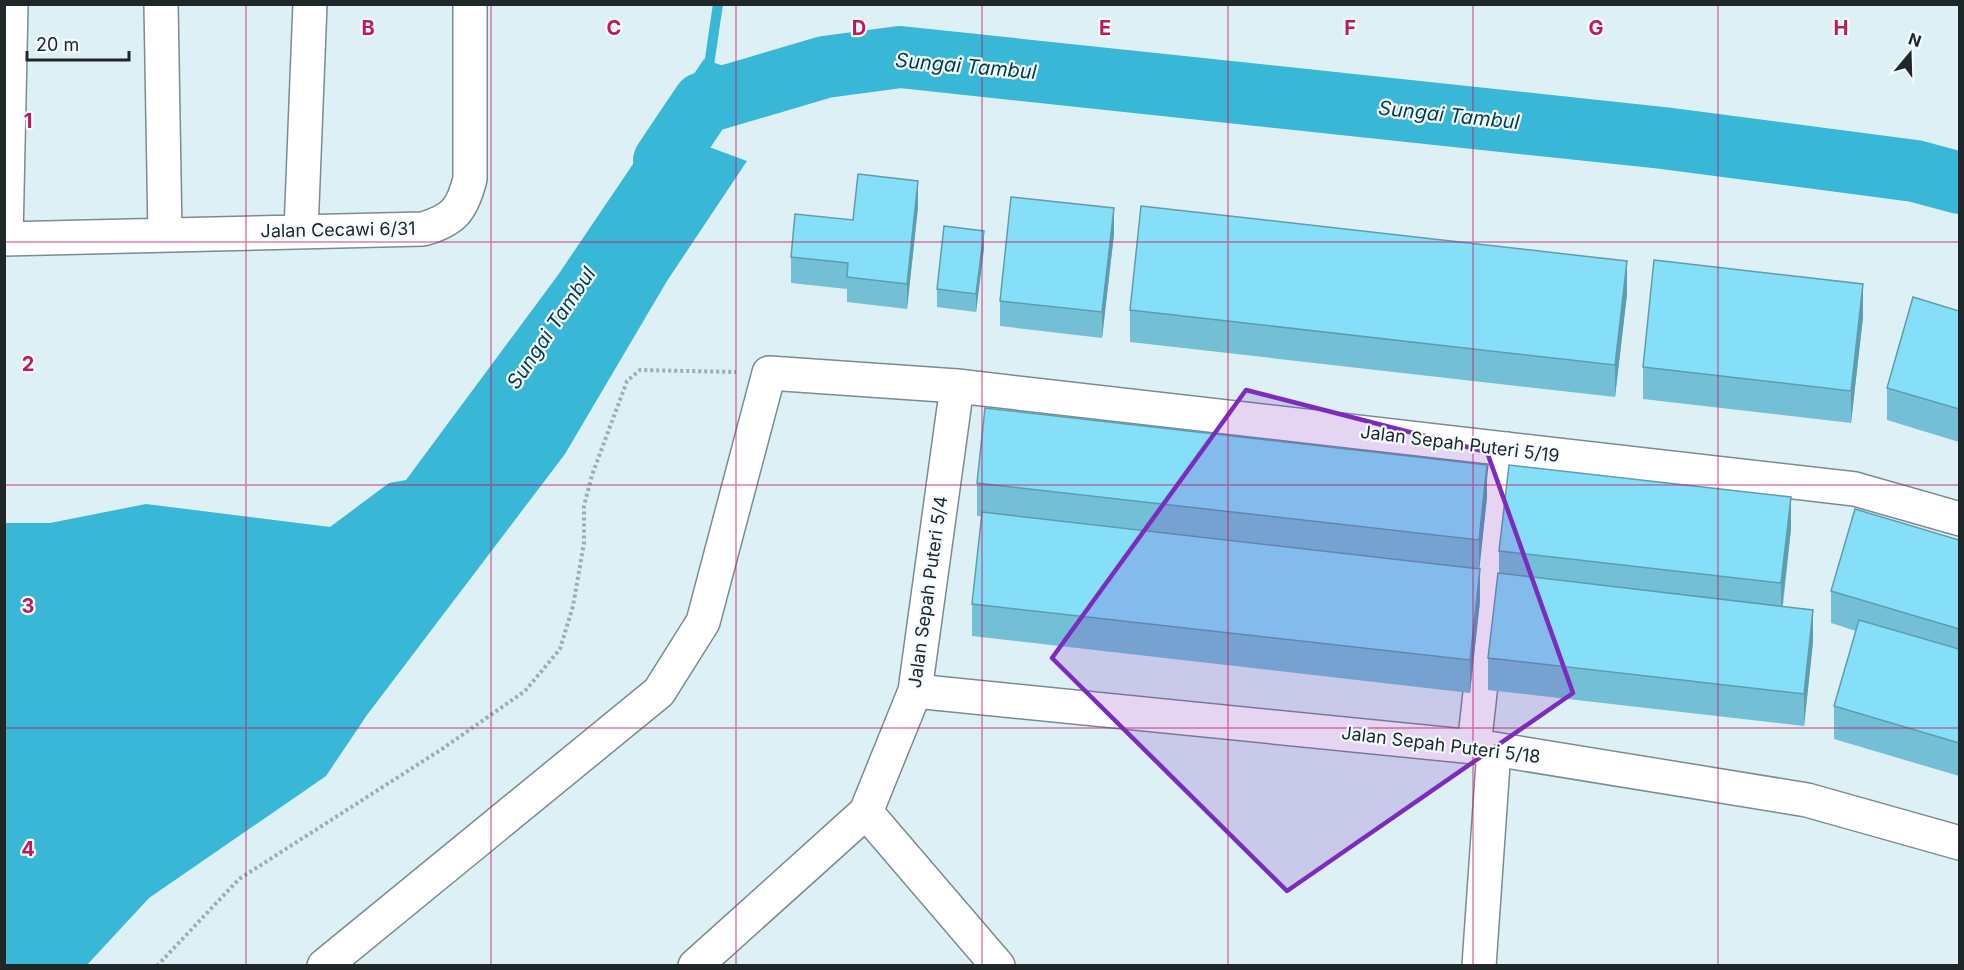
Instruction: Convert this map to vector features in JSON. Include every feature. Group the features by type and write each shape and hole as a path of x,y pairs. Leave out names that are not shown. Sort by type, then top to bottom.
{"street":[{"path":"5,239 11,4"},
{"path":"161,4 165,234"},
{"path":"301,231 310,4"},
{"name":"Jalan Cecawi 6/31","path":"5,239 423,229 442,224 457,212 466,196 470,180 470,4"},
{"path":"324,966 659,692 703,622 769,373"},
{"name":"Jalan Sepah Puteri 5/19","path":"769,373 957,386 1855,489 1959,519"},
{"name":"Jalan Sepah Puteri 5/4","path":"695,966 866,812 915,691 957,386"},
{"path":"1479,966 1484,748 1507,450"},
{"name":"Jalan Sepah Puteri 5/18","path":"915,691 1484,748 1807,800 1959,843"},
{"path":"866,812 998,966"}],"path":[{"path":"157,966 239,879 442,749 525,691 560,649 573,606 584,543 584,506 589,486 627,381 640,370 769,373"}],"highlighted area":[{"path":"1246,390 1487,452 1573,693 1287,891 1052,658"}],"water":[{"path":"704,59 729,68 701,144 747,161 667,281 565,454 367,715 326,776 149,898 87,965 5,965 5,523 50,523 146,504 330,527 389,483 406,480 558,275"}],"building":[{"path":"858,174 918,181 907,284 847,277 848,263 791,257 795,214 853,220"},
{"path":"1011,197 1114,208 1102,312 1000,301"},
{"path":"1141,206 1627,261 1615,365 1130,310"},
{"path":"944,226 984,231 976,294 937,289"},
{"path":"1654,260 1863,284 1851,391 1643,367"},
{"path":"1913,297 1959,311 1959,409 1887,388"},
{"path":"985,408 1487,465 1479,540 977,483"},
{"path":"1509,465 1791,497 1781,583 1499,551"},
{"path":"1855,509 1959,540 1959,629 1831,591"},
{"path":"982,512 1480,569 1470,660 972,604"},
{"path":"1498,573 1813,610 1804,694 1488,658"},
{"path":"1859,620 1959,649 1959,743 1834,706"}],"waterway":[{"path":"708,72 718,4"},
{"name":"Sungai Tambul","path":"664,161 703,103 825,67 900,57 1663,138 1915,171 1960,183"}]}
